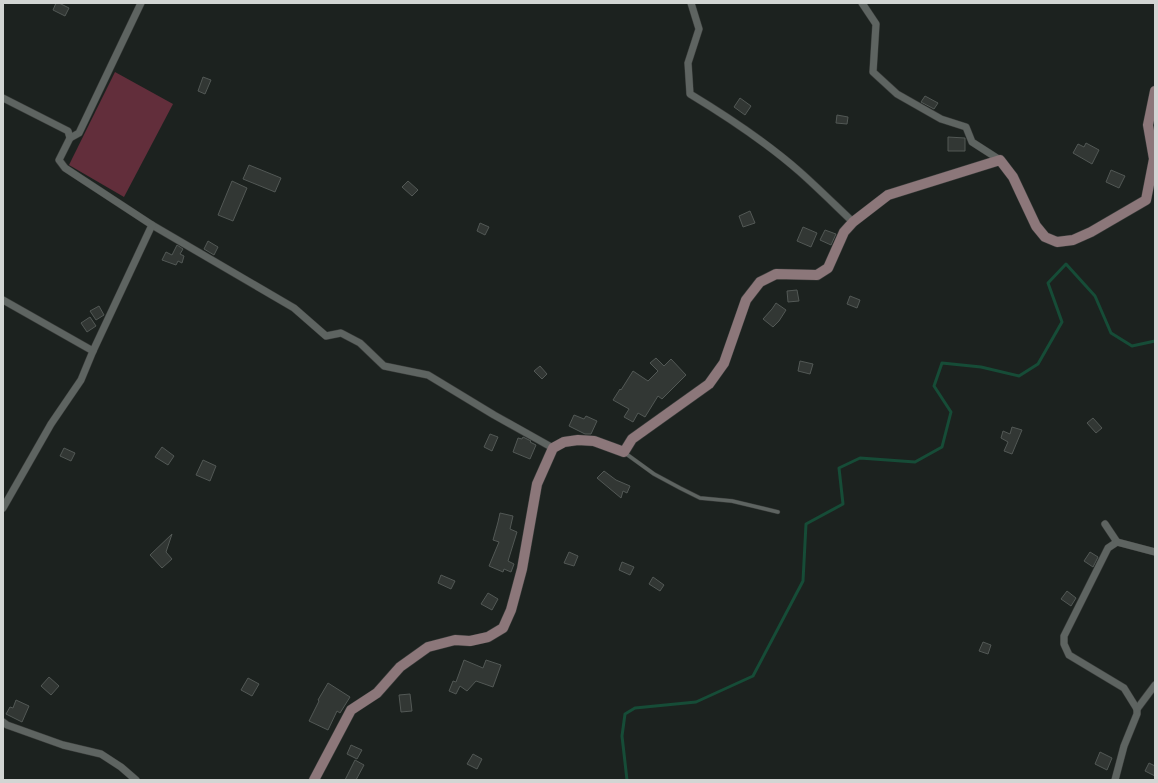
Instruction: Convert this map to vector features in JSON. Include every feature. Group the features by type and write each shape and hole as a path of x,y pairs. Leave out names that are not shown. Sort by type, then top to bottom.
{"street":[{"path":"141,3 79,133 70,138 59,160 65,168 152,225 294,308 326,336 341,334 360,343 384,366 428,375 494,415 553,448"},
{"path":"691,3 699,29 688,63 690,94 759,140 799,171 853,222"},
{"path":"862,3 876,24 873,72 897,94 941,119 966,128 972,142 1000,160 1013,177 1036,226 1046,237 1057,242 1074,240 1091,232 1146,200 1154,159 1151,127 1155,91"},
{"path":"3,98 68,131 70,138"},
{"path":"314,780 351,710 377,693 400,667 428,647 455,640 470,641 488,637 503,628 511,610 522,569 537,484 553,448 564,442 578,440 594,441 624,452 632,439 709,384 724,363 746,300 760,282 776,274 817,275 828,268 844,232 853,222 888,195 1000,160"},
{"path":"3,508 51,424 81,380 152,225"},
{"path":"3,300 93,351"},
{"path":"1105,524 1117,542 1155,552"},
{"path":"1117,542 1108,548 1064,636 1064,644 1070,655 1124,688 1138,709"},
{"path":"1115,780 1124,746 1138,709 1155,685"},
{"path":"3,722 7,725 64,745 100,754 121,767 136,780"}],"lane":[{"path":"624,452 654,474 700,498 732,501 778,512"}],"shaded area":[{"path":"115,72 173,104 124,197 69,165"}],"building":[{"path":"56,3 69,8 65,16 53,10"},
{"path":"203,77 211,80 205,94 198,91"},
{"path":"925,96 938,103 934,109 921,102"},
{"path":"740,98 751,106 745,115 734,107"},
{"path":"837,115 848,117 847,124 836,123"},
{"path":"948,137 965,138 965,151 948,151"},
{"path":"1086,143 1099,150 1092,164 1073,153 1078,144 1084,147"},
{"path":"249,165 281,178 275,192 243,179"},
{"path":"1111,170 1125,176 1119,188 1106,182"},
{"path":"232,181 247,188 233,221 218,215"},
{"path":"408,181 418,190 412,196 402,187"},
{"path":"750,211 755,223 743,227 739,216"},
{"path":"480,223 489,227 485,235 477,231"},
{"path":"803,227 817,233 811,247 797,241"},
{"path":"825,230 836,234 831,245 820,240"},
{"path":"208,241 218,247 214,255 204,249"},
{"path":"177,245 183,249 180,254 184,256 182,263 178,261 176,265 162,260 166,252 172,255"},
{"path":"797,290 799,301 788,302 787,291"},
{"path":"850,296 860,300 857,308 847,304"},
{"path":"776,303 786,310 773,327 763,319"},
{"path":"99,306 104,315 96,320 90,311"},
{"path":"90,317 96,326 87,332 81,323"},
{"path":"656,358 664,366 671,359 686,375 662,399 658,396 645,417 638,413 633,422 624,417 629,409 613,400 633,371 648,381 658,371 650,363"},
{"path":"800,361 813,364 810,374 798,371"},
{"path":"540,366 547,374 542,379 534,371"},
{"path":"574,415 584,419 586,416 597,421 591,434 585,434 569,426"},
{"path":"1093,418 1102,428 1096,433 1087,423"},
{"path":"1012,427 1022,430 1012,454 1004,451 1008,442 1001,438 1003,431 1010,434"},
{"path":"490,434 498,437 492,451 484,447"},
{"path":"523,437 536,445 530,459 513,452 518,438 522,439"},
{"path":"162,447 174,456 168,465 155,457"},
{"path":"64,448 75,453 71,461 60,456"},
{"path":"203,460 216,466 210,481 196,475"},
{"path":"604,471 616,480 630,486 627,493 623,491 621,498 597,478"},
{"path":"500,513 513,516 510,529 517,532 508,561 514,564 511,572 504,569 503,572 489,566 499,542 493,540"},
{"path":"172,534 166,552 172,559 162,568 150,555"},
{"path":"569,552 578,556 574,566 564,563"},
{"path":"1090,552 1098,557 1093,567 1084,561"},
{"path":"622,562 634,567 630,575 619,570"},
{"path":"441,575 455,581 451,589 438,583"},
{"path":"653,577 664,585 660,591 649,584"},
{"path":"1067,591 1076,598 1071,606 1061,599"},
{"path":"488,593 498,599 492,610 481,604"},
{"path":"983,642 991,645 988,654 979,651"},
{"path":"464,660 483,668 486,660 501,665 493,687 476,681 467,691 460,686 456,694 449,691 453,681 456,682"},
{"path":"49,677 59,686 51,695 41,686"},
{"path":"248,678 259,684 252,696 241,690"},
{"path":"328,683 350,697 340,713 337,711 328,730 309,721 319,701 318,700"},
{"path":"410,694 412,711 401,712 399,695"},
{"path":"16,700 29,706 22,722 6,714 10,707 13,708"},
{"path":"351,745 362,750 357,759 347,754"},
{"path":"1100,752 1112,758 1107,770 1095,764"},
{"path":"473,754 482,759 477,769 467,764"},
{"path":"355,760 364,765 356,780 345,780"},
{"path":"1149,763 1155,766 1155,776 1145,771"}],"waterway":[{"path":"627,780 622,736 625,714 635,708 696,702 753,676 803,581 806,524 843,504 839,468 860,458 915,462 942,447 951,412 934,386 942,363 981,367 1019,376 1038,364 1062,322 1048,283 1066,264 1095,296 1111,333 1132,346 1155,341"}]}
